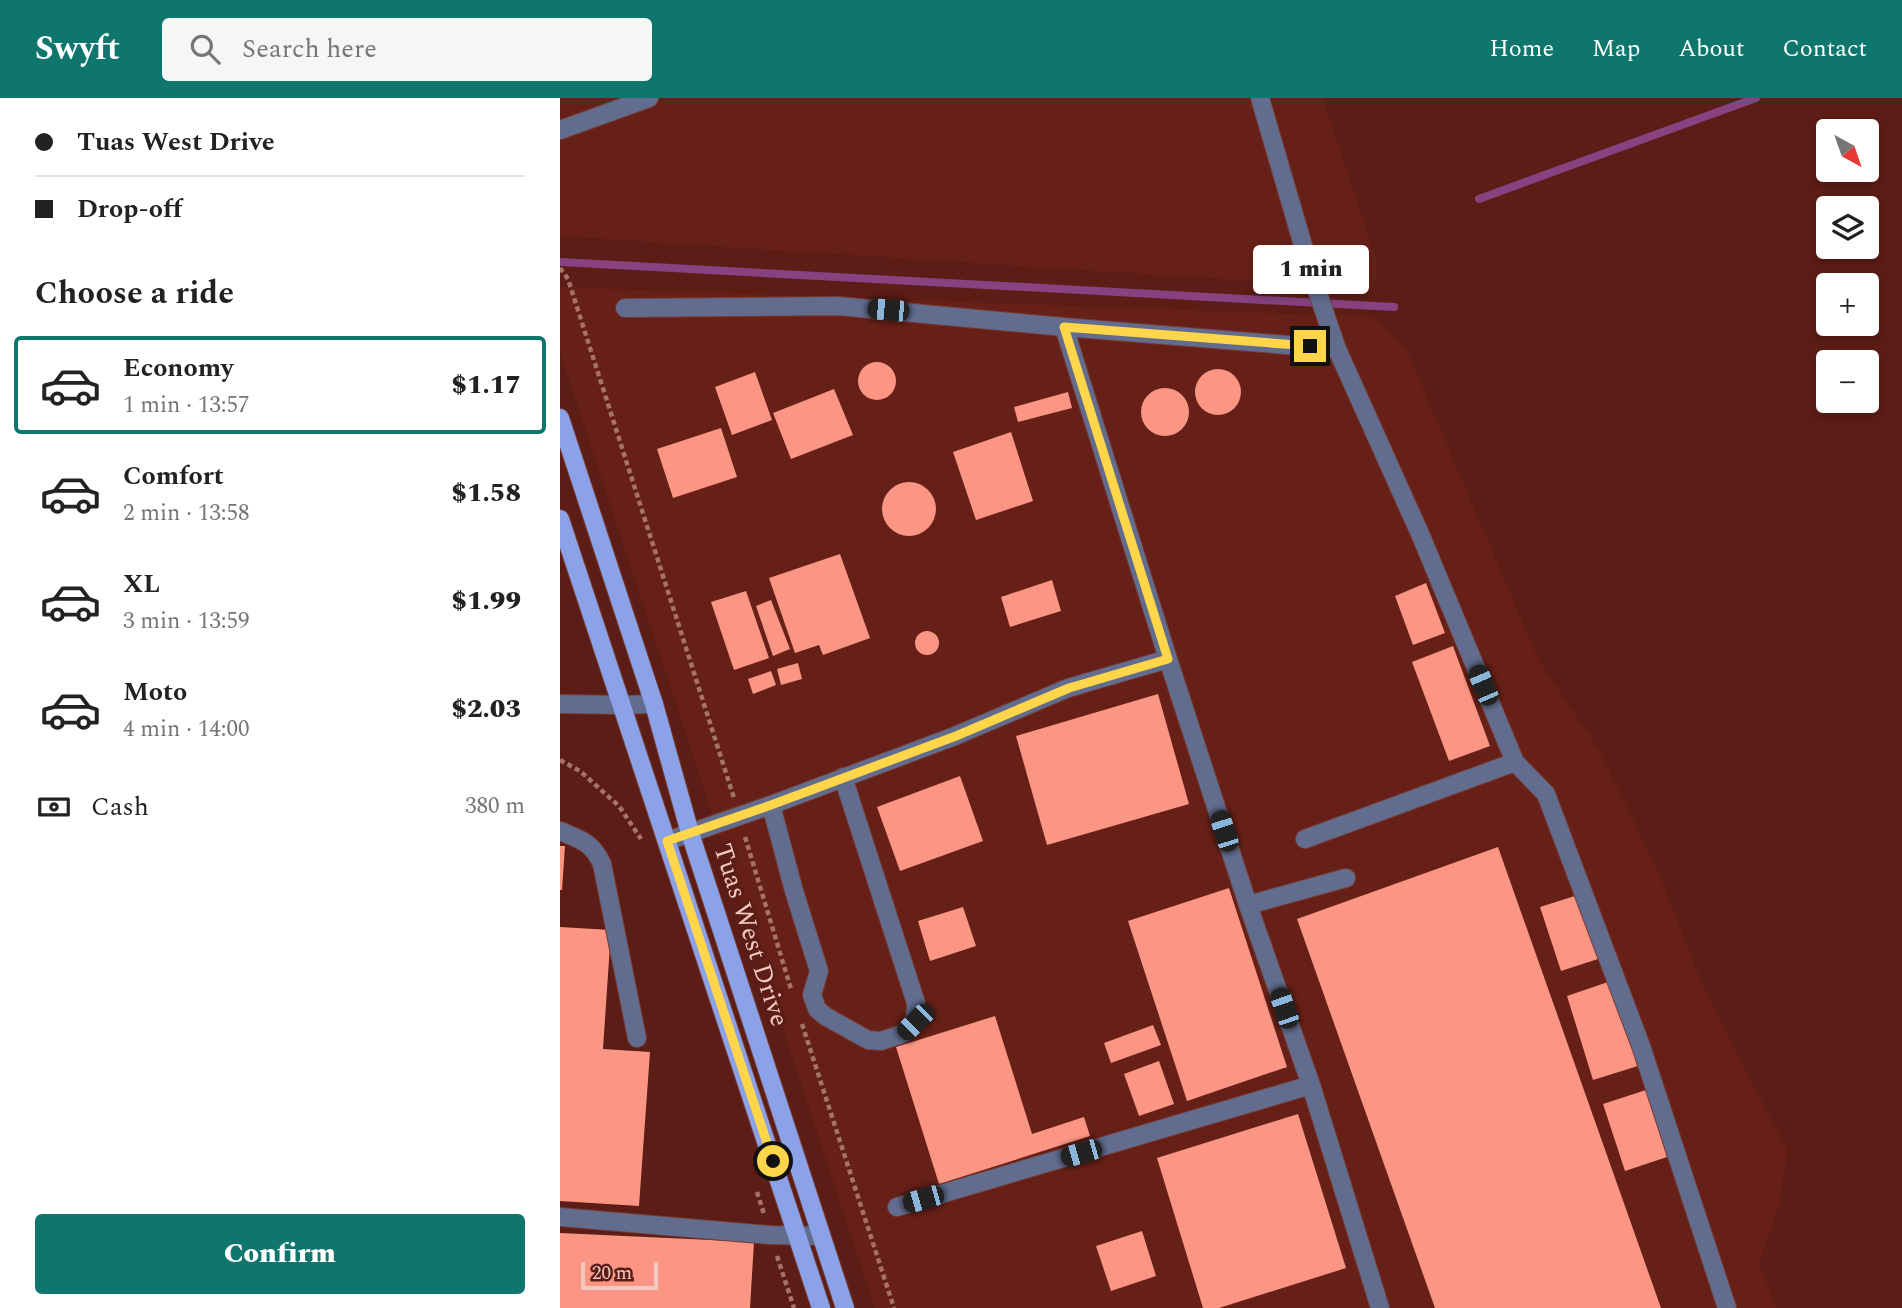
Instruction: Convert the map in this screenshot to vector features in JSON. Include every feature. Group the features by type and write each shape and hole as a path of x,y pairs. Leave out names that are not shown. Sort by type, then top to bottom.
{"main road":[{"name":"Tuas West Drive","path":"560,418 654,704 690,833 845,1308"},
{"name":"Tuas West Drive","path":"560,519 821,1308"}],"street":[{"path":"560,130 649,98"},
{"path":"1261,98 1312,276 1337,349 1421,536 1515,762 1546,794 1641,1046 1727,1308"},
{"path":"625,308 838,306 1337,349"},
{"path":"1064,327 1168,659 1248,905 1311,1086 1380,1308"},
{"path":"667,841 956,736 1069,688 1168,659"},
{"path":"560,704 654,704"},
{"path":"1305,839 1515,762"},
{"path":"771,805 819,971 812,995 817,1009 868,1041 881,1041 902,1034 915,1022 916,1003 843,777"},
{"path":"560,831 589,844 603,864 637,1038"},
{"path":"1248,905 1346,878"},
{"path":"897,1207 1311,1086"},
{"path":"560,1217 797,1237 821,1236"}],"path":[{"path":"560,268 565,274 739,816 794,1001"},
{"path":"560,760 580,771 619,806 648,849"},
{"path":"799,1014 894,1308"},
{"path":"754,1182 794,1308"}],"shaded area":[{"path":"560,98 1323,98 1378,265 1374,289 560,236"},
{"path":"560,287 1373,317 1408,353 1539,661 1601,753 1658,871 1704,989 1787,1150 1780,1204 1759,1263 1776,1308 875,1308 560,352"}],"building":[{"path":"877,362 890,368 896,381 890,394 877,400 864,394 858,381 864,368"},
{"path":"1218,369 1235,375 1241,392 1235,409 1218,415 1201,409 1195,392 1201,375"},
{"path":"755,372 772,420 732,435 715,387"},
{"path":"1165,388 1182,395 1189,412 1182,429 1165,436 1148,429 1141,412 1148,395"},
{"path":"834,389 853,435 791,459 773,413"},
{"path":"1068,392 1072,408 1018,422 1014,407"},
{"path":"721,428 737,477 673,498 657,449"},
{"path":"1011,432 1033,501 976,520 953,452"},
{"path":"909,482 928,490 936,509 928,528 909,536 890,528 882,509 890,490"},
{"path":"840,554 870,638 823,655 819,645 795,653 769,578"},
{"path":"1052,580 1061,611 1010,627 1001,597"},
{"path":"1426,583 1445,633 1413,645 1395,596"},
{"path":"746,591 769,658 734,670 711,602"},
{"path":"771,600 790,649 773,656 756,606"},
{"path":"927,631 935,635 939,643 935,651 927,655 919,651 915,643 919,635"},
{"path":"1453,646 1490,746 1449,761 1412,662"},
{"path":"798,663 802,679 781,685 777,669"},
{"path":"771,671 776,685 753,694 748,679"},
{"path":"1158,694 1189,804 1047,845 1016,736"},
{"path":"960,776 983,841 900,871 877,807"},
{"path":"560,846 565,846 562,890 560,890"},
{"path":"1498,847 1661,1308 1435,1308 1297,919"},
{"path":"1229,888 1287,1067 1187,1101 1128,921"},
{"path":"1578,895 1598,959 1561,971 1540,907"},
{"path":"963,907 976,946 930,961 918,921"},
{"path":"560,927 611,930 603,1049 650,1052 639,1206 560,1201"},
{"path":"1611,981 1638,1066 1593,1080 1567,996"},
{"path":"995,1016 1032,1134 1084,1117 1090,1136 939,1184 896,1047"},
{"path":"1153,1025 1161,1045 1111,1063 1104,1043"},
{"path":"1159,1061 1174,1104 1139,1116 1124,1074"},
{"path":"1646,1090 1667,1157 1625,1171 1603,1104"},
{"path":"1298,1114 1346,1268 1219,1308 1203,1308 1157,1158"},
{"path":"1142,1231 1156,1276 1111,1291 1096,1246"},
{"path":"560,1233 754,1242 750,1308 560,1308"}],"waterway":[{"path":"1479,199 1756,98"},
{"path":"560,262 1394,307"}],"route":[{"path":"773,1161 667,841 956,736 1069,688 1168,659 1064,327 1310,346"}]}
